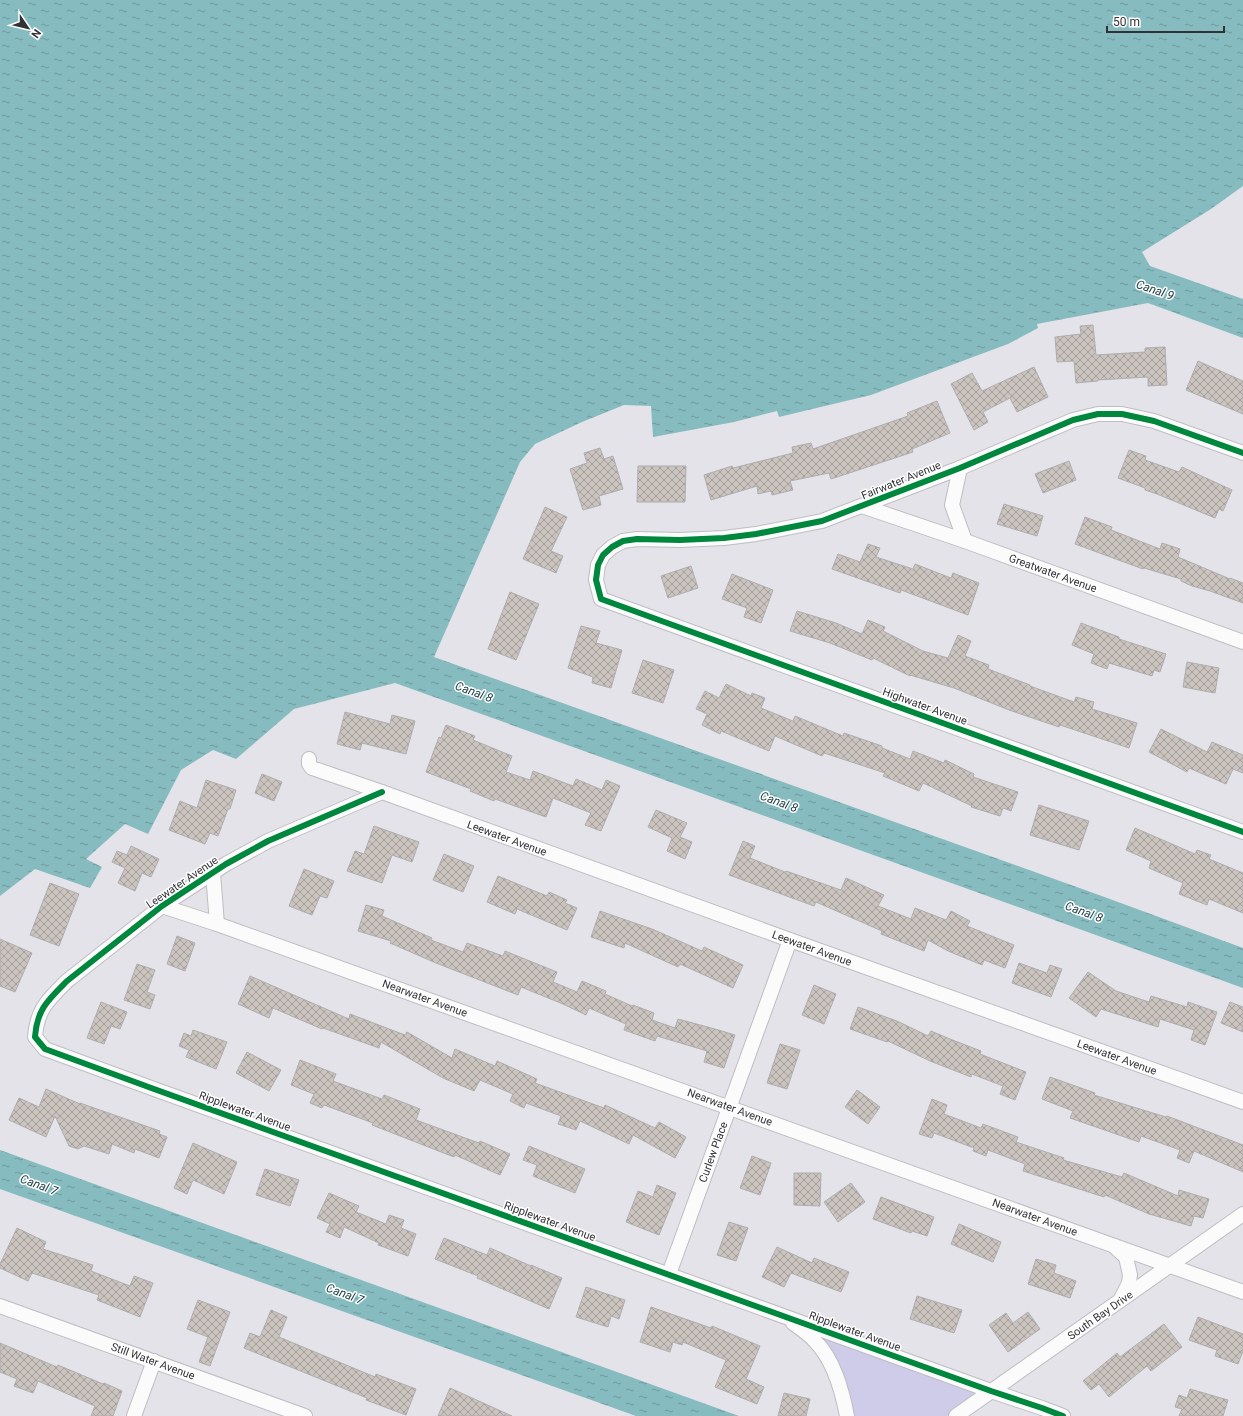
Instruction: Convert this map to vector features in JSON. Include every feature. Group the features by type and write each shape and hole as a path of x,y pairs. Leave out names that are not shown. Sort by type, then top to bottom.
{"street":[{"name":"Fairwater Avenue","path":"601,598 596,580 598,565 603,555 612,547 623,541 637,539 710,539 756,534 822,521 960,468 1073,420 1098,414 1122,414 1154,420 1243,453"},
{"path":"960,468 952,505 965,542"},
{"name":"Greatwater Avenue","path":"862,506 1243,642"},
{"name":"Highwater Avenue","path":"601,598 1243,832"},
{"name":"Leewater Avenue","path":"309,759 309,764 312,768 1243,1102"},
{"name":"Leewater Avenue","path":"35,1037 36,1023 43,1006 52,995 67,981 162,906 226,864 268,841 382,792"},
{"path":"213,873 217,924"},
{"name":"Nearwater Avenue","path":"162,906 217,924 1243,1292"},
{"name":"Curlew Place","path":"669,1274 790,940"},
{"name":"Ripplewater Avenue","path":"35,1037 45,1049 53,1052 1063,1416"},
{"name":"South Bay Drive","path":"956,1416 1243,1214"},
{"path":"1114,1245 1126,1257 1130,1275 1129,1283 1120,1300"},
{"name":"Still Water Avenue","path":"0,1306 305,1416"},
{"name":"Ripplewater Avenue","path":"785,1316 815,1341 821,1348 832,1366 841,1390 847,1416"},
{"path":"134,1416 154,1361"}],"shaded area":[{"path":"798,1324 988,1392 954,1416 849,1416 847,1399"}],"water":[{"path":"0,0 1243,0 1243,186 1211,209 1142,252 1150,266 1243,299 1243,338 1148,303 1037,324 1038,328 1008,344 871,395 779,417 777,411 734,422 653,437 651,406 624,405 582,422 535,444 520,462 434,657 1243,948 1243,988 395,683 294,709 236,759 213,750 181,770 148,834 125,824 86,859 102,867 90,888 35,869 0,896"},
{"name":"Canal 7","path":"0,1150 739,1416 636,1416 0,1189"}],"building":[{"path":"1093,325 1096,355 1145,352 1145,348 1165,347 1167,385 1148,386 1148,377 1076,383 1074,361 1057,362 1055,337 1081,334 1080,326"},
{"path":"1198,361 1243,381 1243,414 1186,390"},
{"path":"1034,367 1048,397 1017,412 1010,398 983,412 988,422 974,430 951,384 972,373 982,391"},
{"path":"937,401 950,433 912,449 913,452 831,479 829,473 790,481 793,490 772,495 771,491 758,494 757,486 711,500 704,475 732,466 733,468 793,453 792,447 811,443 813,449 908,416 907,413"},
{"path":"600,448 604,459 613,456 623,489 599,496 601,505 583,510 570,469 587,463 584,453"},
{"path":"1129,450 1146,456 1145,460 1179,472 1182,467 1232,490 1223,511 1219,509 1215,518 1118,478"},
{"path":"1069,461 1076,480 1043,493 1035,474"},
{"path":"638,466 686,466 685,502 637,502"},
{"path":"1004,504 1043,516 1037,536 997,524"},
{"path":"545,507 567,517 551,551 563,556 556,573 523,559"},
{"path":"1085,517 1112,527 1111,530 1160,549 1162,543 1180,549 1178,557 1243,583 1243,603 1192,586 1181,581 1181,579 1144,568 1143,569 1075,544"},
{"path":"868,544 880,548 876,557 913,569 915,564 951,578 953,573 979,583 968,615 901,590 900,593 832,569 838,554 860,562"},
{"path":"691,566 698,588 668,598 661,576"},
{"path":"732,574 773,590 761,623 744,617 747,608 722,599"},
{"path":"510,592 539,604 516,660 488,649"},
{"path":"797,611 836,623 862,634 868,620 885,627 883,631 923,651 948,658 958,635 971,641 965,656 989,665 988,669 1074,702 1076,697 1094,702 1092,709 1137,723 1129,748 1009,710 954,688 910,676 873,658 872,660 830,643 790,631"},
{"path":"1081,623 1119,637 1119,639 1166,654 1160,672 1154,670 1152,676 1109,663 1107,669 1091,663 1094,654 1072,645"},
{"path":"581,626 600,631 596,643 622,650 611,688 592,683 593,677 568,668"},
{"path":"643,660 674,670 663,703 632,693"},
{"path":"1187,662 1219,668 1215,693 1183,687"},
{"path":"726,684 751,696 752,693 765,698 761,708 793,721 795,716 843,736 844,733 882,746 882,748 910,759 913,751 944,763 945,760 974,774 973,777 1018,792 1011,811 1003,808 1000,816 971,807 972,806 923,783 919,791 883,776 885,773 824,753 822,756 775,736 769,751 721,731 720,734 702,725 707,714 696,709 705,691 719,698"},
{"path":"345,712 390,724 392,715 415,721 406,754 362,743 360,750 337,744"},
{"path":"446,725 475,736 473,740 512,756 506,772 530,780 533,771 573,786 576,779 602,790 606,780 620,786 601,831 585,825 591,813 553,798 546,817 495,799 494,801 470,791 471,789 426,772 439,737 441,738"},
{"path":"1161,729 1207,752 1212,742 1243,755 1243,773 1233,769 1226,784 1189,768 1187,772 1149,752"},
{"path":"262,774 282,782 274,801 255,793"},
{"path":"206,780 236,790 230,809 228,809 218,836 210,833 205,844 169,830 180,801 197,808"},
{"path":"1039,805 1089,821 1079,850 1030,835"},
{"path":"656,810 687,823 680,837 692,842 685,859 667,851 672,838 648,827"},
{"path":"374,826 419,842 412,862 392,855 382,883 347,871 355,851 364,854"},
{"path":"1135,828 1195,854 1197,850 1211,855 1209,859 1243,873 1243,913 1209,899 1207,905 1179,894 1183,883 1149,868 1151,861 1126,850"},
{"path":"743,841 755,846 750,858 785,872 786,871 841,890 846,878 884,895 878,906 911,919 915,908 946,920 951,911 970,921 967,926 1014,945 1005,968 984,960 982,965 948,951 928,940 924,951 881,934 882,931 816,902 814,906 729,875"},
{"path":"131,846 159,859 151,877 142,873 135,891 118,883 125,868 112,862 117,851 127,855"},
{"path":"444,854 474,866 463,892 433,880"},
{"path":"304,869 334,881 327,898 320,896 312,915 289,906"},
{"path":"498,876 547,896 549,892 567,900 565,903 577,908 567,930 517,909 515,914 487,902"},
{"path":"50,883 79,894 59,946 30,935"},
{"path":"366,905 384,910 382,916 432,938 431,940 463,952 467,943 503,956 505,951 557,972 553,982 577,992 582,981 606,991 605,994 632,1006 633,1005 654,1013 652,1020 675,1028 678,1019 735,1035 724,1068 704,1062 707,1051 657,1036 655,1041 624,1030 626,1024 589,1008 586,1015 521,987 518,995 436,963 390,943 391,941 358,931"},
{"path":"600,911 652,929 702,951 704,947 743,965 733,988 680,964 678,967 625,943 624,948 591,937"},
{"path":"177,936 195,943 185,971 167,964"},
{"path":"0,939 32,953 15,992 0,986"},
{"path":"1019,963 1047,973 1050,965 1062,969 1051,997 1012,983"},
{"path":"137,964 155,970 147,992 155,995 150,1009 124,1000"},
{"path":"1088,972 1116,991 1149,1002 1151,996 1187,1007 1188,1002 1217,1012 1205,1045 1191,1040 1194,1030 1160,1019 1158,1027 1101,1009 1096,1017 1069,998"},
{"path":"250,976 349,1019 350,1014 405,1035 407,1032 452,1058 455,1049 495,1066 497,1061 537,1079 535,1083 604,1108 605,1105 655,1128 659,1122 686,1137 675,1158 633,1135 629,1144 580,1121 576,1130 558,1124 561,1116 526,1103 524,1108 510,1101 513,1094 480,1080 474,1091 443,1078 381,1042 379,1048 323,1028 322,1029 273,1008 269,1018 238,1004"},
{"path":"814,985 836,994 824,1024 802,1015"},
{"path":"101,1002 127,1012 120,1029 111,1026 104,1044 87,1038"},
{"path":"1230,1002 1243,1007 1243,1032 1221,1023"},
{"path":"858,1007 897,1021 928,1036 931,1031 981,1051 980,1054 1026,1072 1015,1100 1000,1094 1003,1086 972,1074 971,1077 930,1061 888,1041 887,1042 850,1029"},
{"path":"193,1030 227,1042 216,1069 186,1057 189,1050 179,1046 184,1033 191,1036"},
{"path":"780,1044 800,1050 787,1089 767,1083"},
{"path":"247,1052 281,1070 269,1091 236,1073"},
{"path":"300,1060 336,1074 333,1081 382,1099 384,1095 420,1109 416,1120 479,1143 480,1141 510,1154 500,1175 455,1155 454,1157 372,1125 373,1123 324,1105 322,1108 310,1103 314,1094 291,1085"},
{"path":"1050,1077 1095,1093 1094,1095 1166,1117 1167,1116 1243,1145 1243,1172 1194,1151 1189,1163 1177,1158 1180,1150 1141,1136 1139,1142 1070,1118 1073,1111 1042,1099"},
{"path":"46,1089 80,1104 160,1131 159,1134 167,1137 159,1158 135,1149 134,1153 112,1144 109,1154 84,1146 78,1149 69,1146 55,1116 46,1137 9,1120 19,1098 39,1107"},
{"path":"857,1090 880,1107 868,1124 845,1107"},
{"path":"932,1099 947,1105 944,1114 981,1128 983,1124 1018,1137 1016,1142 1064,1158 1063,1160 1122,1177 1124,1173 1178,1196 1179,1190 1209,1199 1203,1218 1194,1216 1191,1226 1149,1214 1105,1195 1104,1197 1023,1171 1025,1164 988,1150 986,1156 973,1151 974,1148 934,1133 932,1138 919,1134"},
{"path":"193,1143 237,1162 224,1194 193,1180 187,1194 174,1188"},
{"path":"529,1146 585,1169 575,1193 533,1176 537,1165 523,1160"},
{"path":"752,1156 771,1163 760,1195 740,1188"},
{"path":"265,1169 299,1180 290,1206 256,1195"},
{"path":"794,1173 821,1173 820,1206 794,1205"},
{"path":"851,1183 865,1202 838,1222 824,1202"},
{"path":"657,1185 676,1193 659,1235 626,1222 638,1191 653,1197"},
{"path":"329,1193 359,1206 356,1212 386,1224 389,1215 404,1220 401,1228 416,1234 408,1256 378,1245 379,1243 344,1227 340,1238 326,1232 330,1224 317,1218"},
{"path":"881,1197 934,1217 927,1236 912,1231 911,1233 873,1219"},
{"path":"729,1222 748,1228 736,1261 717,1255"},
{"path":"959,1224 1001,1242 993,1262 951,1244"},
{"path":"17,1228 46,1242 43,1249 93,1265 91,1271 130,1286 134,1276 153,1283 140,1317 97,1300 99,1295 32,1273 28,1281 0,1268 0,1264"},
{"path":"444,1238 487,1255 490,1248 562,1278 549,1309 477,1278 478,1276 435,1259"},
{"path":"777,1247 812,1263 814,1258 849,1272 841,1292 791,1273 784,1287 762,1277"},
{"path":"1036,1259 1056,1265 1054,1273 1076,1281 1070,1298 1028,1284"},
{"path":"586,1287 625,1300 619,1319 611,1316 608,1327 576,1317"},
{"path":"917,1296 962,1310 954,1333 910,1319"},
{"path":"198,1300 230,1312 210,1366 199,1362 208,1337 187,1329"},
{"path":"651,1307 711,1328 712,1326 760,1346 746,1379 764,1387 757,1404 715,1387 726,1360 683,1342 682,1345 673,1342 670,1352 640,1342"},
{"path":"271,1310 287,1317 279,1337 375,1377 376,1374 416,1389 406,1415 366,1400 367,1398 244,1348 250,1333 260,1337"},
{"path":"1028,1312 1040,1329 1008,1352 989,1325 1006,1313 1013,1323"},
{"path":"1198,1317 1243,1334 1243,1351 1238,1364 1215,1356 1217,1350 1189,1340"},
{"path":"1164,1324 1182,1347 1151,1371 1147,1366 1109,1397 1099,1384 1091,1390 1083,1381 1117,1353 1120,1357"},
{"path":"0,1343 57,1367 58,1365 122,1391 113,1416 91,1416 95,1406 38,1381 33,1393 14,1386 17,1379 0,1372"},
{"path":"450,1388 512,1416 438,1416"},
{"path":"1190,1389 1228,1400 1223,1416 1179,1416 1182,1409 1175,1407 1179,1395 1187,1398"},
{"path":"784,1393 810,1399 806,1416 778,1416"}],"cycle path":[{"path":"1243,453 1154,421 1122,414 1098,414 1073,420 960,468 822,521 756,534 724,538 680,540 637,539 623,541 612,547 603,555 598,565 596,580 601,599 1243,832"},
{"path":"382,792 268,841 226,864 162,906 67,981 54,994 41,1012 36,1027 35,1037 45,1049 1063,1416"}],"water label":[{"name":"Canal 9","path":"1155,290"},
{"name":"Canal 8","path":"474,692"},
{"name":"Canal 8","path":"779,802"},
{"name":"Canal 8","path":"1084,912"}]}
